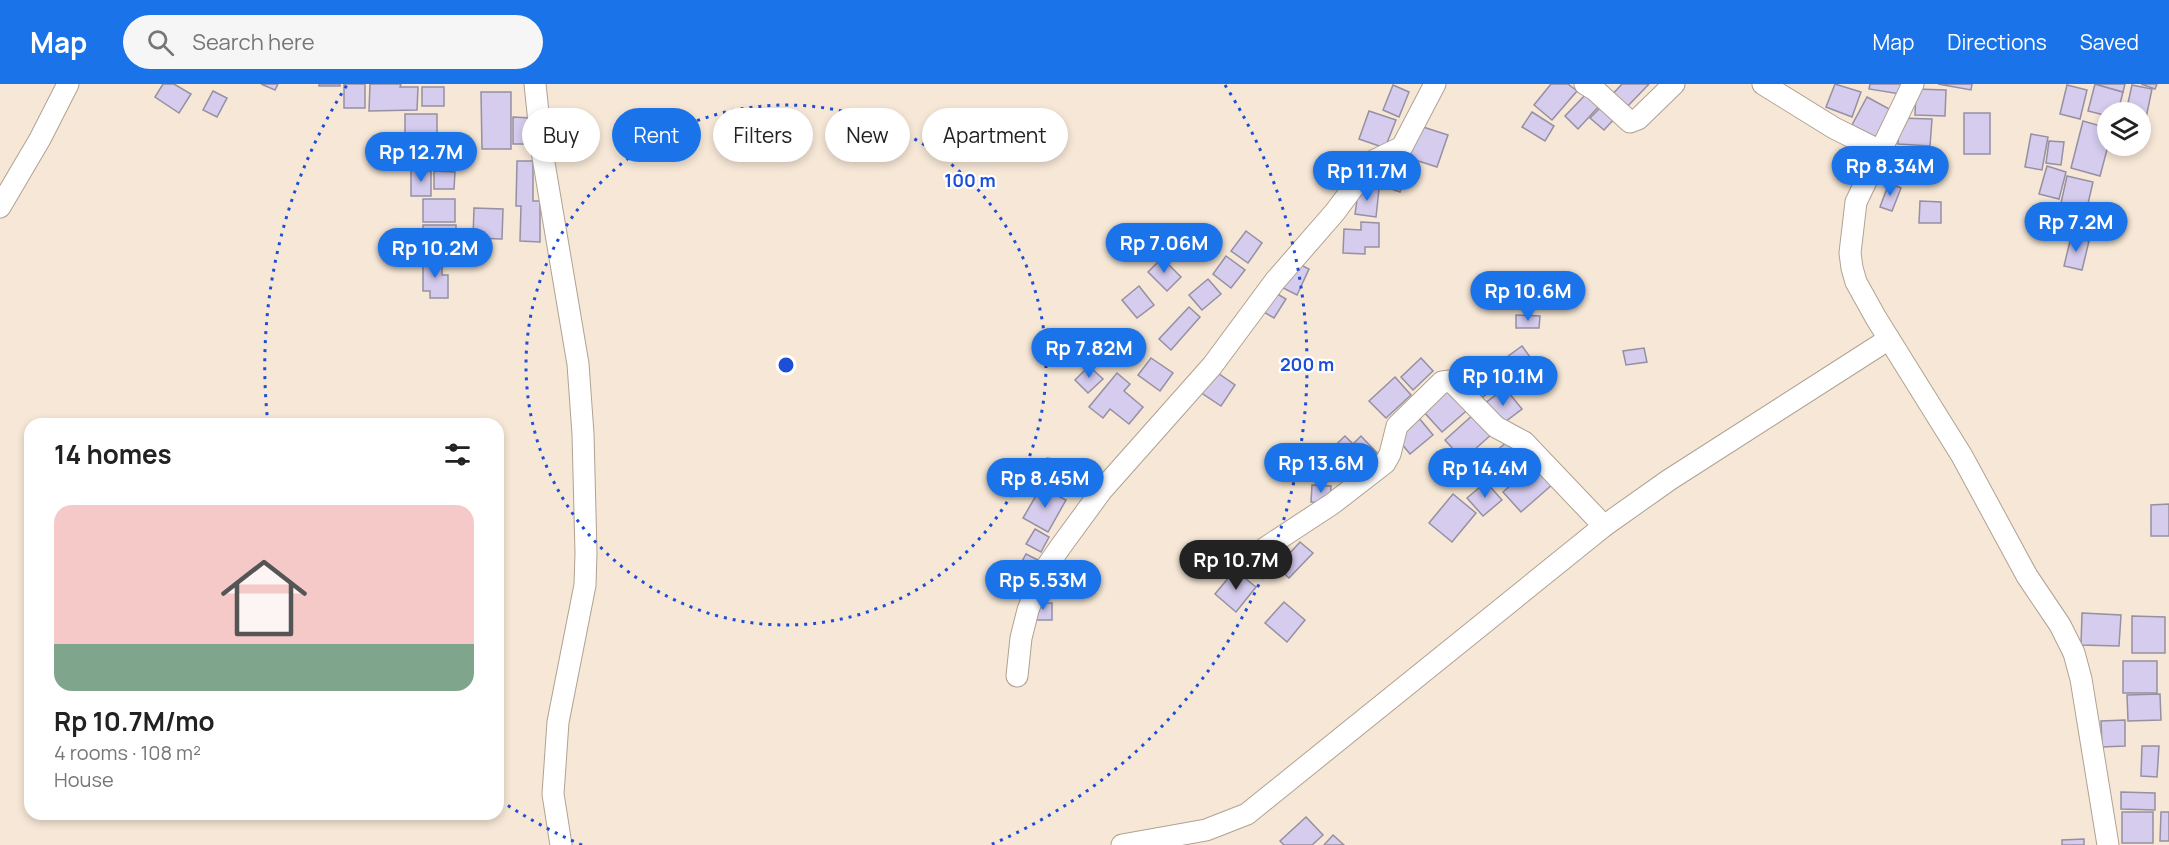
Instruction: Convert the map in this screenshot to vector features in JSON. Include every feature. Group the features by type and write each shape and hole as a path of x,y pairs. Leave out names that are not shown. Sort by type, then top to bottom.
{"street":[{"path":"0,207 40,139 68,84"},
{"path":"535,84 542,151 578,364 583,434 585,585 558,722 553,794 561,845"},
{"path":"1017,676 1021,638 1028,610 1043,572 1061,546 1102,490 1212,366 1275,281 1335,213 1373,161 1402,147 1435,84"},
{"path":"1585,84 1631,122 1638,119 1674,84"},
{"path":"1763,84 1834,128 1880,152"},
{"path":"1913,84 1856,202 1850,253 1852,268 1856,282 1962,456 2027,576 2060,625 2074,653 2081,679 2108,845"},
{"path":"1122,845 1206,830 1247,814 1604,526 1669,480 1889,339"},
{"path":"1265,548 1332,504 1385,463 1390,454 1397,426 1442,382 1447,381 1455,385 1496,427 1524,442 1604,526"}],"building":[{"path":"163,84 174,84 191,94 179,113 155,97"},
{"path":"261,84 278,84 275,90"},
{"path":"319,84 340,84 340,86 319,86"},
{"path":"344,84 365,84 365,108 344,108"},
{"path":"370,84 401,84 400,87 418,87 417,110 369,111"},
{"path":"1551,84 1568,84 1577,91 1552,120 1534,105"},
{"path":"1622,84 1649,84 1624,110 1610,97"},
{"path":"1835,84 1861,92 1852,117 1826,107"},
{"path":"1870,84 1901,84 1900,94 1869,89"},
{"path":"1938,84 1972,84 1971,90"},
{"path":"2095,84 2123,92 2120,102 2097,102 2097,113 2088,111"},
{"path":"2095,84 2125,84 2123,92"},
{"path":"2141,84 2157,84 2155,89"},
{"path":"1393,85 1409,92 1399,117 1383,110"},
{"path":"2067,85 2087,90 2080,119 2060,114"},
{"path":"2132,85 2152,89 2149,102 2128,102"},
{"path":"422,87 444,87 444,106 422,106"},
{"path":"1916,89 1946,90 1945,116 1915,115"},
{"path":"213,91 227,98 217,117 203,110"},
{"path":"481,92 511,92 511,149 482,149"},
{"path":"1588,92 1601,104 1578,129 1565,116"},
{"path":"1867,97 1893,111 1878,138 1852,125"},
{"path":"1603,105 1616,117 1604,130 1590,118"},
{"path":"1369,111 1396,120 1385,148 1359,139"},
{"path":"1532,112 1554,126 1545,141 1522,127"},
{"path":"1964,113 1990,113 1990,154 1964,154"},
{"path":"405,114 437,114 437,147 405,147"},
{"path":"513,117 522,118 522,144 513,144"},
{"path":"1899,118 1932,119 1930,146 1898,144"},
{"path":"2083,121 2097,125 2097,156 2105,156 2100,176 2071,168"},
{"path":"1420,126 1448,135 1437,167 1409,158"},
{"path":"2031,134 2048,137 2042,170 2025,167"},
{"path":"2049,141 2064,142 2061,165 2046,163"},
{"path":"1851,147 1870,156 1858,183 1839,174"},
{"path":"1891,152 1911,153 1910,182 1890,181"},
{"path":"517,161 533,162 533,201 540,201 540,242 520,241 521,206 516,206"},
{"path":"1381,163 1407,172 1400,192 1374,183"},
{"path":"2047,166 2066,172 2059,199 2039,194"},
{"path":"411,170 431,171 431,196 411,196"},
{"path":"434,171 455,172 454,189 434,189"},
{"path":"2067,176 2093,182 2087,208 2061,203"},
{"path":"1889,183 1901,188 1892,211 1880,207"},
{"path":"1359,186 1379,189 1376,217 1355,214"},
{"path":"423,199 455,199 455,222 423,222"},
{"path":"1920,201 1941,202 1941,223 1919,223"},
{"path":"474,208 503,209 502,239 473,238"},
{"path":"1361,222 1379,223 1379,247 1365,247 1365,254 1343,253 1344,229 1361,230"},
{"path":"423,225 456,225 456,254 423,254"},
{"path":"1246,231 1262,243 1248,263 1231,251"},
{"path":"2071,237 2089,241 2082,270 2064,266"},
{"path":"1226,256 1245,270 1231,288 1213,274"},
{"path":"1162,258 1181,277 1167,291 1148,272"},
{"path":"423,260 442,260 442,275 448,275 448,298 430,298 430,291 423,291"},
{"path":"1295,262 1309,269 1297,295 1283,288"},
{"path":"1208,279 1221,294 1202,310 1189,295"},
{"path":"1139,286 1154,305 1137,318 1122,300"},
{"path":"1274,292 1286,299 1274,318 1262,311"},
{"path":"1189,307 1200,317 1171,350 1159,339"},
{"path":"1516,315 1540,316 1539,328 1516,328"},
{"path":"1131,331 1142,342 1120,363 1109,352"},
{"path":"1522,346 1533,361 1507,380 1496,365"},
{"path":"1644,348 1647,362 1626,365 1623,351"},
{"path":"1151,358 1173,373 1160,391 1138,375"},
{"path":"1421,358 1433,371 1413,390 1401,377"},
{"path":"1486,362 1502,381 1477,402 1461,382"},
{"path":"1089,366 1103,379 1088,393 1075,380"},
{"path":"1215,371 1235,385 1221,406 1200,392"},
{"path":"1117,373 1130,384 1124,391 1143,407 1129,424 1110,409 1103,418 1089,407"},
{"path":"1395,377 1411,395 1386,418 1369,401"},
{"path":"1453,385 1472,406 1442,432 1423,411"},
{"path":"1505,388 1522,409 1501,425 1484,404"},
{"path":"1475,413 1493,433 1463,460 1445,440"},
{"path":"1419,418 1433,435 1410,454 1396,437"},
{"path":"1345,436 1353,444 1361,436 1378,454 1356,475 1345,464 1336,472 1322,458"},
{"path":"1509,440 1523,456 1500,475 1487,459"},
{"path":"1047,458 1064,461 1061,483 1043,480"},
{"path":"1535,463 1553,484 1521,512 1503,492"},
{"path":"1486,482 1502,500 1483,516 1467,498"},
{"path":"1312,485 1331,486 1330,503 1311,502"},
{"path":"1041,487 1066,500 1048,532 1023,518"},
{"path":"1453,494 1476,513 1452,542 1429,523"},
{"path":"2169,504 2169,536 2151,536 2151,505"},
{"path":"1035,529 1049,537 1041,552 1026,544"},
{"path":"1300,542 1313,553 1289,578 1277,567"},
{"path":"1026,554 1042,562 1029,587 1013,578"},
{"path":"1235,570 1256,587 1236,612 1215,594"},
{"path":"1284,602 1305,620 1287,642 1265,623"},
{"path":"1034,603 1052,603 1052,620 1034,620"},
{"path":"2082,613 2121,615 2119,646 2081,645"},
{"path":"2132,616 2165,617 2165,653 2132,653"},
{"path":"2123,661 2157,661 2157,693 2123,693"},
{"path":"2160,694 2161,720 2128,721 2127,695"},
{"path":"2125,720 2125,746 2102,747 2101,721"},
{"path":"2142,746 2159,746 2157,777 2141,776"},
{"path":"2121,792 2155,793 2155,810 2121,809"},
{"path":"2122,812 2153,812 2153,843 2122,843"},
{"path":"2161,812 2169,812 2169,841 2160,841"},
{"path":"1306,817 1323,835 1312,845 1284,845 1280,841"},
{"path":"1333,835 1344,845 1324,845"},
{"path":"2084,839 2084,845 2062,845 2062,840"}]}
